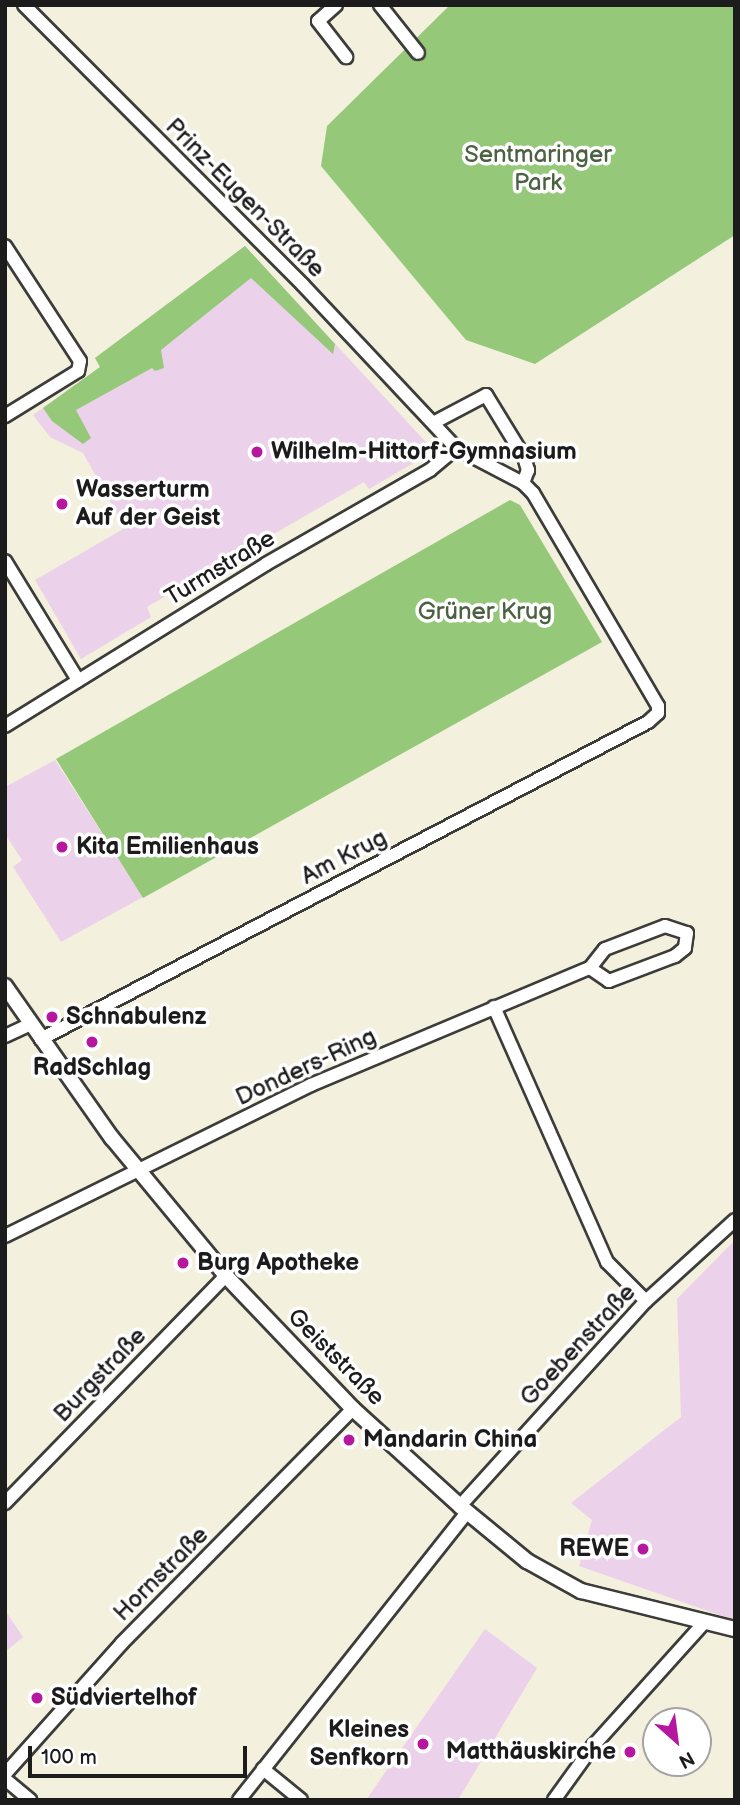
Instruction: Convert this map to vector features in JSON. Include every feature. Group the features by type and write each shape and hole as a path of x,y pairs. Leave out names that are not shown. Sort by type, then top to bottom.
{"street":[{"name":"Prinz-Eugen-Straße","path":"24,5 303,285 456,449 523,482"},
{"path":"336,5 318,21 346,57"},
{"path":"380,5 418,53"},
{"path":"5,246 80,361 78,371 5,416"},
{"path":"433,423 486,395 524,457 528,470 523,482"},
{"name":"Turmstraße","path":"5,726 430,470 456,449"},
{"name":"Am Krug","path":"41,1039 654,719 658,706 523,482"},
{"path":"5,561 78,680"},
{"name":"Donders-Ring","path":"5,1236 311,1085 590,968 605,949 666,926 687,933 685,948 675,956 621,979 609,981 590,968"},
{"name":"Geiststraße","path":"5,986 139,1172 226,1276 353,1409 463,1509 527,1561 581,1591 735,1629"},
{"path":"494,1007 607,1262 646,1301"},
{"path":"5,1037 31,1024"},
{"name":"Goebenstraße","path":"239,1800 463,1509 646,1301 735,1220"},
{"name":"Burgstraße","path":"5,1503 226,1276"},
{"name":"Hornstraße","path":"5,1777 122,1643 353,1409"},
{"path":"554,1800 593,1746 703,1623"},
{"path":"263,1769 301,1800"},
{"path":"5,1777 30,1800"}],"shaded area":[{"name":"Wilhelm-Hittorf-Gymnasium","path":"245,246 434,451 369,489 364,482 147,607 151,617 81,659 35,580 125,528 83,453 50,437 33,415 100,367 95,358"},
{"name":"Kita Emilienhaus","path":"55,760 143,897 61,942 13,867 22,860 5,834 5,787"},
{"path":"735,1240 735,1619 731,1619 579,1566 592,1520 571,1503 681,1417 677,1299"},
{"path":"5,1610 23,1637 5,1652"},
{"path":"485,1629 537,1668 458,1800 366,1800"}],"green space":[{"name":"Sentmaringer Park","path":"450,5 735,5 735,235 535,364 466,340 321,166 327,126"},
{"path":"245,246 335,344 333,354 251,278 161,350 164,368 155,371 152,368 76,410 91,438 83,444 52,421 43,408 100,367 95,358"},
{"name":"Grüner Krug","path":"510,500 520,505 602,642 143,898 56,759"}],"place":[{"name":"Wilhelm-Hittorf-Gymnasium","path":"257,452"},
{"name":"Wasserturm Auf der Geist","path":"62,504"},
{"name":"Kita Emilienhaus","path":"62,847"},
{"name":"Schnabulenz","path":"52,1017"},
{"name":"RadSchlag","path":"92,1042"},
{"name":"Burg Apotheke","path":"183,1263"},
{"name":"Mandarin China","path":"349,1440"},
{"name":"REWE","path":"643,1549"},
{"name":"Südviertelhof","path":"37,1698"},
{"name":"Kleines Senfkorn","path":"423,1744"},
{"name":"Matthäuskirche","path":"630,1752"}]}
